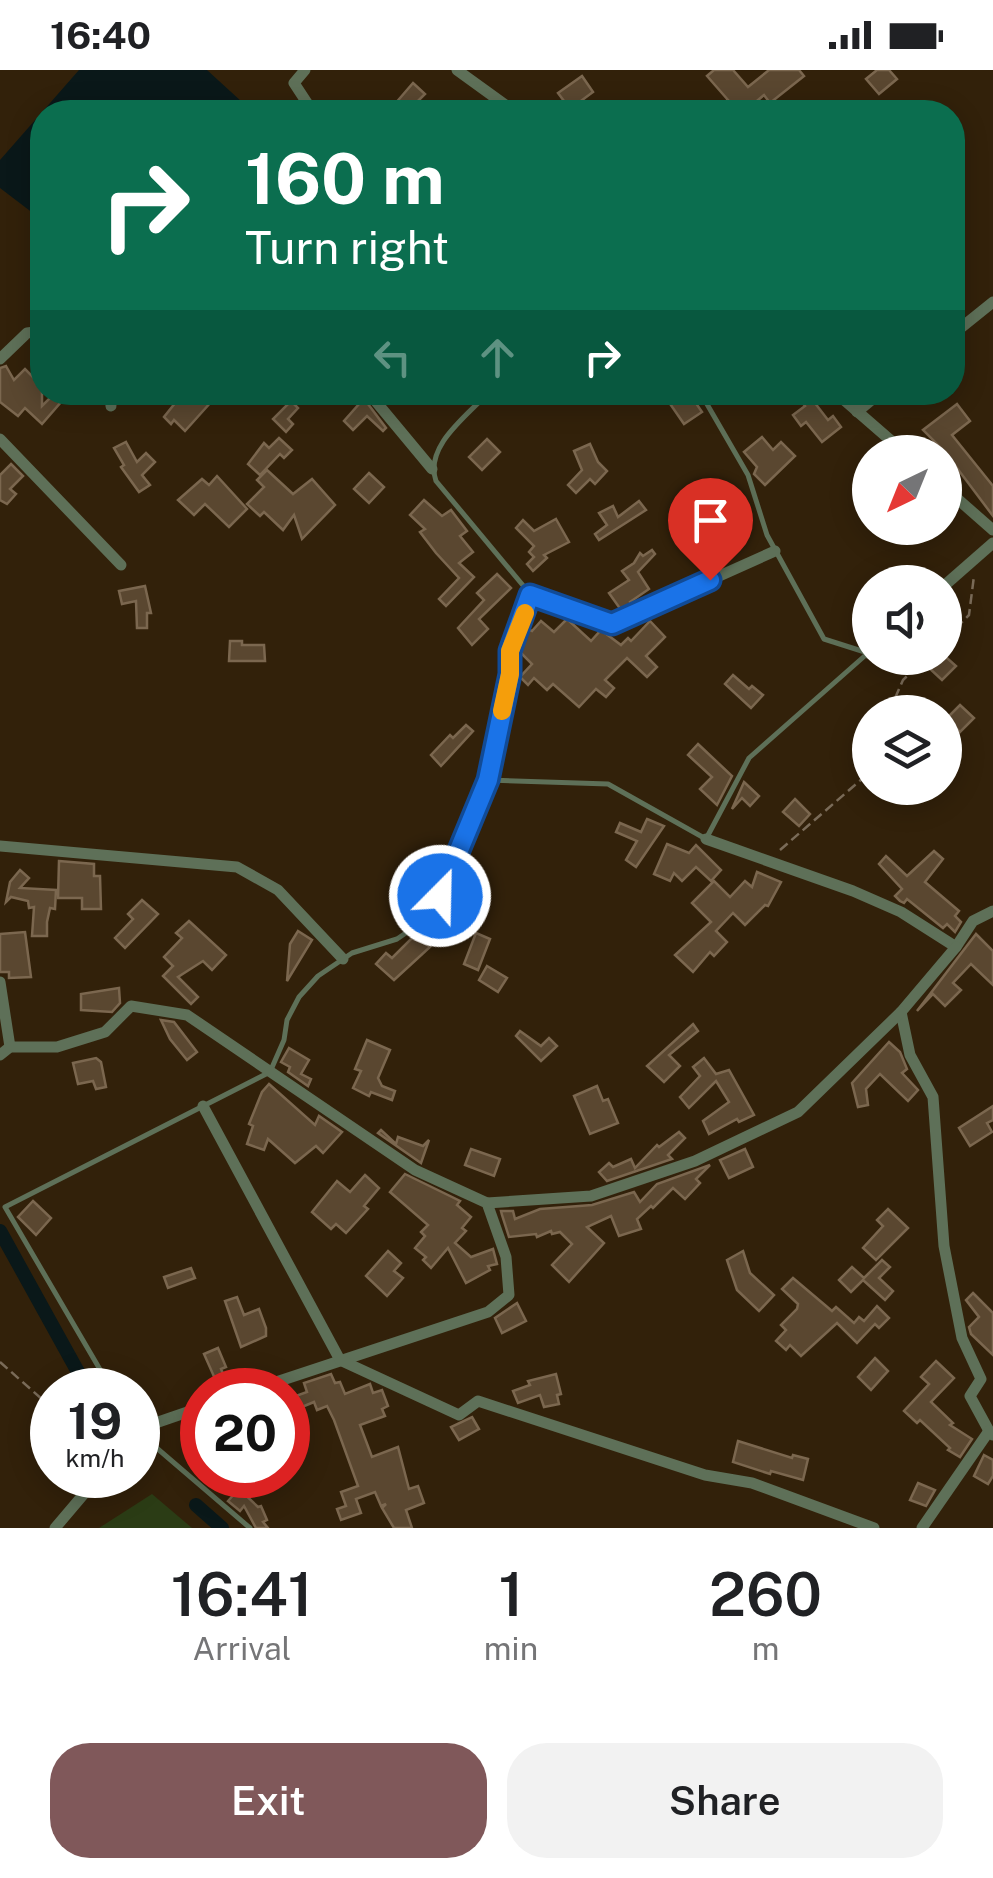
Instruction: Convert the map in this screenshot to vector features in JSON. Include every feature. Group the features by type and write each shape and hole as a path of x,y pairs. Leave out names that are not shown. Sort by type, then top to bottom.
{"street":[{"path":"305,70 294,83 305,100"},
{"path":"457,70 498,100"},
{"path":"965,325 993,302"},
{"path":"0,360 30,333"},
{"path":"379,405 432,469"},
{"path":"850,405 884,435"},
{"path":"857,412 865,405"},
{"path":"0,440 121,566"},
{"path":"962,503 993,530"},
{"path":"962,570 993,544"},
{"path":"530,595 612,624 776,551"},
{"path":"706,839 853,891 901,912 956,947"},
{"path":"0,846 238,867 278,890 343,959"},
{"path":"0,982 5,1051 57,1047 106,1032 132,1006 186,1014 415,1170 487,1203 590,1196 695,1161 798,1112 901,1012 974,921 993,911"},
{"path":"901,1012 910,1055 933,1098 944,1246 962,1338 982,1379 970,1396 991,1433 922,1528"},
{"path":"203,1106 340,1360 459,1415 478,1402 705,1475 752,1483 874,1528"},
{"path":"310,1370 488,1312 509,1295 506,1257 487,1203"},
{"path":"55,1528 80,1498"}],"lane":[{"path":"99,1368 6,1207 270,1072 284,1040 287,1020 318,976 343,959 397,939 419,924 440,896 488,780 510,674 510,651 530,595 436,481 432,469 434,452 477,405"},
{"path":"708,405 748,475 767,535 824,639 852,648"},
{"path":"488,780 608,784 706,839 749,758 852,668"},
{"path":"160,1449 250,1528"}],"path":[{"path":"962,621 968,615 974,559"},
{"path":"767,860 852,787"},
{"path":"0,1362 30,1389"}],"green space":[{"path":"146,1498 157,1498 192,1528 99,1528"}],"shaded area":[{"path":"79,70 207,70 240,100 53,100"},
{"path":"30,126 30,211 0,188 0,160"}],"building":[{"path":"714,70 733,70 748,87 769,70 799,70 804,76 774,100 764,95 758,100 728,100 707,76"},
{"path":"877,70 889,70 897,79 879,94 866,79"},
{"path":"582,76 593,92 582,100 563,100 558,93"},
{"path":"413,83 425,94 419,100 398,100"},
{"path":"6,366 14,380 25,369 30,374 30,405 58,405 42,424 25,408 18,416 0,402 0,368"},
{"path":"174,405 208,405 185,431 174,420 171,424 164,417"},
{"path":"287,405 298,408 288,419 293,424 286,432 273,419"},
{"path":"358,405 369,405 386,428 383,431 367,416 353,430 344,421"},
{"path":"671,405 697,405 702,412 684,424"},
{"path":"816,405 828,420 833,416 841,427 822,442 806,422 801,426 793,415 805,406"},
{"path":"956,405 970,421 952,435 928,435 923,430"},
{"path":"762,437 773,450 781,442 795,456 765,485 754,474 757,467 744,452"},
{"path":"279,438 292,450 284,458 280,454 260,475 248,464 264,443 269,448"},
{"path":"487,439 500,452 482,470 469,457"},
{"path":"126,442 137,462 146,453 155,462 142,475 150,485 139,492 121,467 124,465 114,448"},
{"path":"590,444 607,471 595,484 590,479 576,493 568,485 582,470 574,451"},
{"path":"962,447 993,486 993,516 962,475"},
{"path":"11,464 23,476 10,489 16,494 7,504 0,500 0,475"},
{"path":"267,470 293,494 312,479 335,505 302,539 294,515 283,530 264,512 260,516 247,504 264,487 257,480"},
{"path":"369,473 384,487 369,503 354,489"},
{"path":"217,476 247,509 229,527 205,504 194,515 178,500 202,479 209,485"},
{"path":"424,500 442,516 451,510 467,531 460,536 473,552 459,563 474,577 446,606 439,599 459,578 420,532 425,529 410,515"},
{"path":"639,501 646,510 599,540 595,534 607,525 599,513 613,506 618,517"},
{"path":"556,519 569,542 544,555 547,558 533,571 527,564 534,557 529,552 534,546 516,528 523,520 534,531"},
{"path":"652,550 655,554 638,572 649,589 621,610 609,593 629,580 622,571 640,553 643,556"},
{"path":"497,574 511,588 479,619 488,629 472,645 458,628 484,600 477,593"},
{"path":"145,586 151,613 147,613 147,628 137,628 136,601 122,604 119,591"},
{"path":"567,619 591,641 601,630 621,645 628,638 631,641 650,621 665,637 646,656 657,667 647,677 627,658 605,680 614,688 606,697 596,689 579,707 553,684 547,690 534,678 528,685 520,677 532,664 517,649 525,628 532,631 541,621 554,632"},
{"path":"230,641 264,645 265,661 229,661"},
{"path":"733,675 763,695 751,708 725,684"},
{"path":"962,707 974,718 962,730"},
{"path":"466,725 473,731 441,766 431,755"},
{"path":"698,744 732,776 717,805 700,789 712,777 688,755"},
{"path":"744,782 759,796 750,806 742,798 732,809"},
{"path":"795,799 810,814 799,826 783,812"},
{"path":"647,819 664,826 636,867 626,860 637,841 616,832 620,823 641,832"},
{"path":"667,844 689,853 696,845 721,870 711,881 696,867 682,881 674,873 670,881 654,874"},
{"path":"934,851 943,859 925,882 959,911 955,916 961,922 955,932 947,924 943,928 907,899 904,903 900,901 895,896 902,889 879,864 886,856 907,876"},
{"path":"59,861 94,864 94,876 100,876 101,909 82,909 82,898 58,898"},
{"path":"20,870 29,878 20,888 56,890 47,936 32,936 34,907 29,908 28,901 11,897 6,902 10,882"},
{"path":"757,872 781,882 768,906 745,925 733,913 716,931 727,942 714,956 710,952 693,972 675,955 711,922 692,903 714,881 730,897 745,881 752,887"},
{"path":"142,900 158,914 125,948 115,938 133,919 128,914"},
{"path":"189,921 226,955 212,970 203,961 178,977 198,997 191,1004 163,976 173,966 164,957 182,938 176,933"},
{"path":"298,931 312,940 287,981 290,944"},
{"path":"25,932 31,977 9,978 9,972 0,972 0,934"},
{"path":"476,933 490,939 478,970 464,964"},
{"path":"416,934 430,947 394,980 376,964 386,953 392,958"},
{"path":"976,934 993,951 993,985 971,964 953,983 961,990 945,1006 933,994 917,1011"},
{"path":"487,966 507,978 498,992 479,980"},
{"path":"119,988 120,1003 112,1012 81,1010 81,994"},
{"path":"161,1020 174,1022 197,1052 187,1060"},
{"path":"693,1024 698,1031 669,1055 680,1066 664,1082 647,1066"},
{"path":"520,1031 541,1046 549,1038 557,1046 541,1061 516,1036"},
{"path":"367,1040 390,1050 378,1078 382,1086 395,1091 392,1100 353,1088 361,1071 355,1069"},
{"path":"889,1042 900,1052 907,1069 902,1073 918,1090 908,1101 880,1074 866,1089 868,1105 858,1107 852,1083"},
{"path":"289,1048 309,1060 301,1074 311,1079 308,1086 281,1062"},
{"path":"96,1058 101,1062 106,1087 96,1089 93,1081 78,1084 73,1063"},
{"path":"704,1058 716,1074 729,1070 754,1115 709,1134 703,1121 729,1102 716,1081 689,1108 680,1097 700,1076 693,1067"},
{"path":"269,1084 315,1125 319,1116 342,1132 323,1153 316,1146 295,1163 268,1139 264,1150 247,1144 253,1126 249,1124"},
{"path":"597,1086 603,1101 608,1099 618,1123 590,1134 574,1096"},
{"path":"993,1106 993,1120 987,1123 992,1132 970,1146 959,1128"},
{"path":"381,1130 396,1144 398,1137 423,1146 429,1140 421,1163 378,1133"},
{"path":"679,1132 685,1138 668,1155 672,1159 607,1181 599,1172 609,1163 613,1167 631,1159 635,1168 657,1145"},
{"path":"471,1149 500,1159 494,1176 465,1165"},
{"path":"745,1149 753,1167 729,1178 720,1160"},
{"path":"710,1165 685,1199 673,1188 651,1206 637,1219 641,1229 619,1236 611,1216 587,1227 604,1243 569,1282 552,1265 572,1244 560,1232 551,1231 537,1237 509,1237 501,1211 513,1211 515,1219 540,1209 592,1205 634,1192 640,1202 657,1184"},
{"path":"405,1174 460,1201 457,1205 471,1217 462,1228 466,1231 455,1243 471,1257 493,1249 497,1264 466,1283 448,1248 431,1268 415,1248 428,1225 390,1192"},
{"path":"365,1175 379,1188 364,1206 368,1209 346,1233 336,1224 331,1229 312,1212 337,1181 350,1192"},
{"path":"33,1201 51,1218 36,1235 18,1217"},
{"path":"888,1209 908,1228 876,1260 863,1248 883,1226 877,1220"},
{"path":"388,1251 401,1263 394,1271 403,1278 387,1296 366,1276"},
{"path":"743,1251 750,1273 774,1295 759,1311 737,1290 727,1260"},
{"path":"882,1260 890,1267 879,1278 893,1291 885,1300 863,1280 851,1292 839,1280 852,1267 864,1278"},
{"path":"191,1268 195,1278 168,1288 164,1277"},
{"path":"793,1278 832,1311 836,1307 854,1323 859,1317 864,1321 877,1306 889,1318 879,1328 875,1324 857,1343 837,1323 801,1356 790,1345 786,1350 776,1341 786,1330 781,1325 797,1309 798,1304 782,1289"},
{"path":"973,1293 993,1313 993,1355 971,1334 969,1327 979,1317 966,1300"},
{"path":"237,1297 244,1315 259,1309 266,1328 266,1336 241,1347 225,1301"},
{"path":"517,1303 526,1321 502,1333 495,1318"},
{"path":"218,1348 226,1367 210,1368 204,1354"},
{"path":"875,1358 888,1371 871,1390 858,1377"},
{"path":"936,1361 954,1378 931,1402 953,1423 950,1425 972,1439 960,1457 948,1450 920,1420 917,1423 904,1411 929,1384 921,1377"},
{"path":"331,1374 345,1394 370,1384 373,1393 382,1390 388,1406 382,1409 385,1416 360,1425 372,1457 398,1447 409,1489 418,1486 424,1503 406,1510 412,1528 394,1528 382,1508 386,1504 381,1506 375,1492 356,1499 361,1513 341,1520 337,1509 346,1506 341,1492 358,1486 327,1406 317,1410 314,1402 310,1404 310,1381"},
{"path":"556,1374 559,1404 544,1407 540,1395 518,1403 513,1391 530,1385 528,1381"},
{"path":"472,1417 479,1429 459,1440 451,1427"},
{"path":"738,1441 792,1458 793,1455 808,1459 803,1480 733,1462"},
{"path":"984,1455 993,1460 993,1476 988,1484 974,1476"},
{"path":"918,1483 935,1490 926,1506 910,1500"},
{"path":"249,1498 261,1506 268,1528 256,1528 244,1506 240,1511 228,1501"}],"waterway":[{"path":"0,1231 76,1368"},
{"path":"196,1505 222,1528"}],"slow traffic":[{"path":"502,711 510,674 510,651 525,613"}],"route":[{"path":"440,896 488,780 510,674 510,651 530,595 612,624 710,580"}]}
